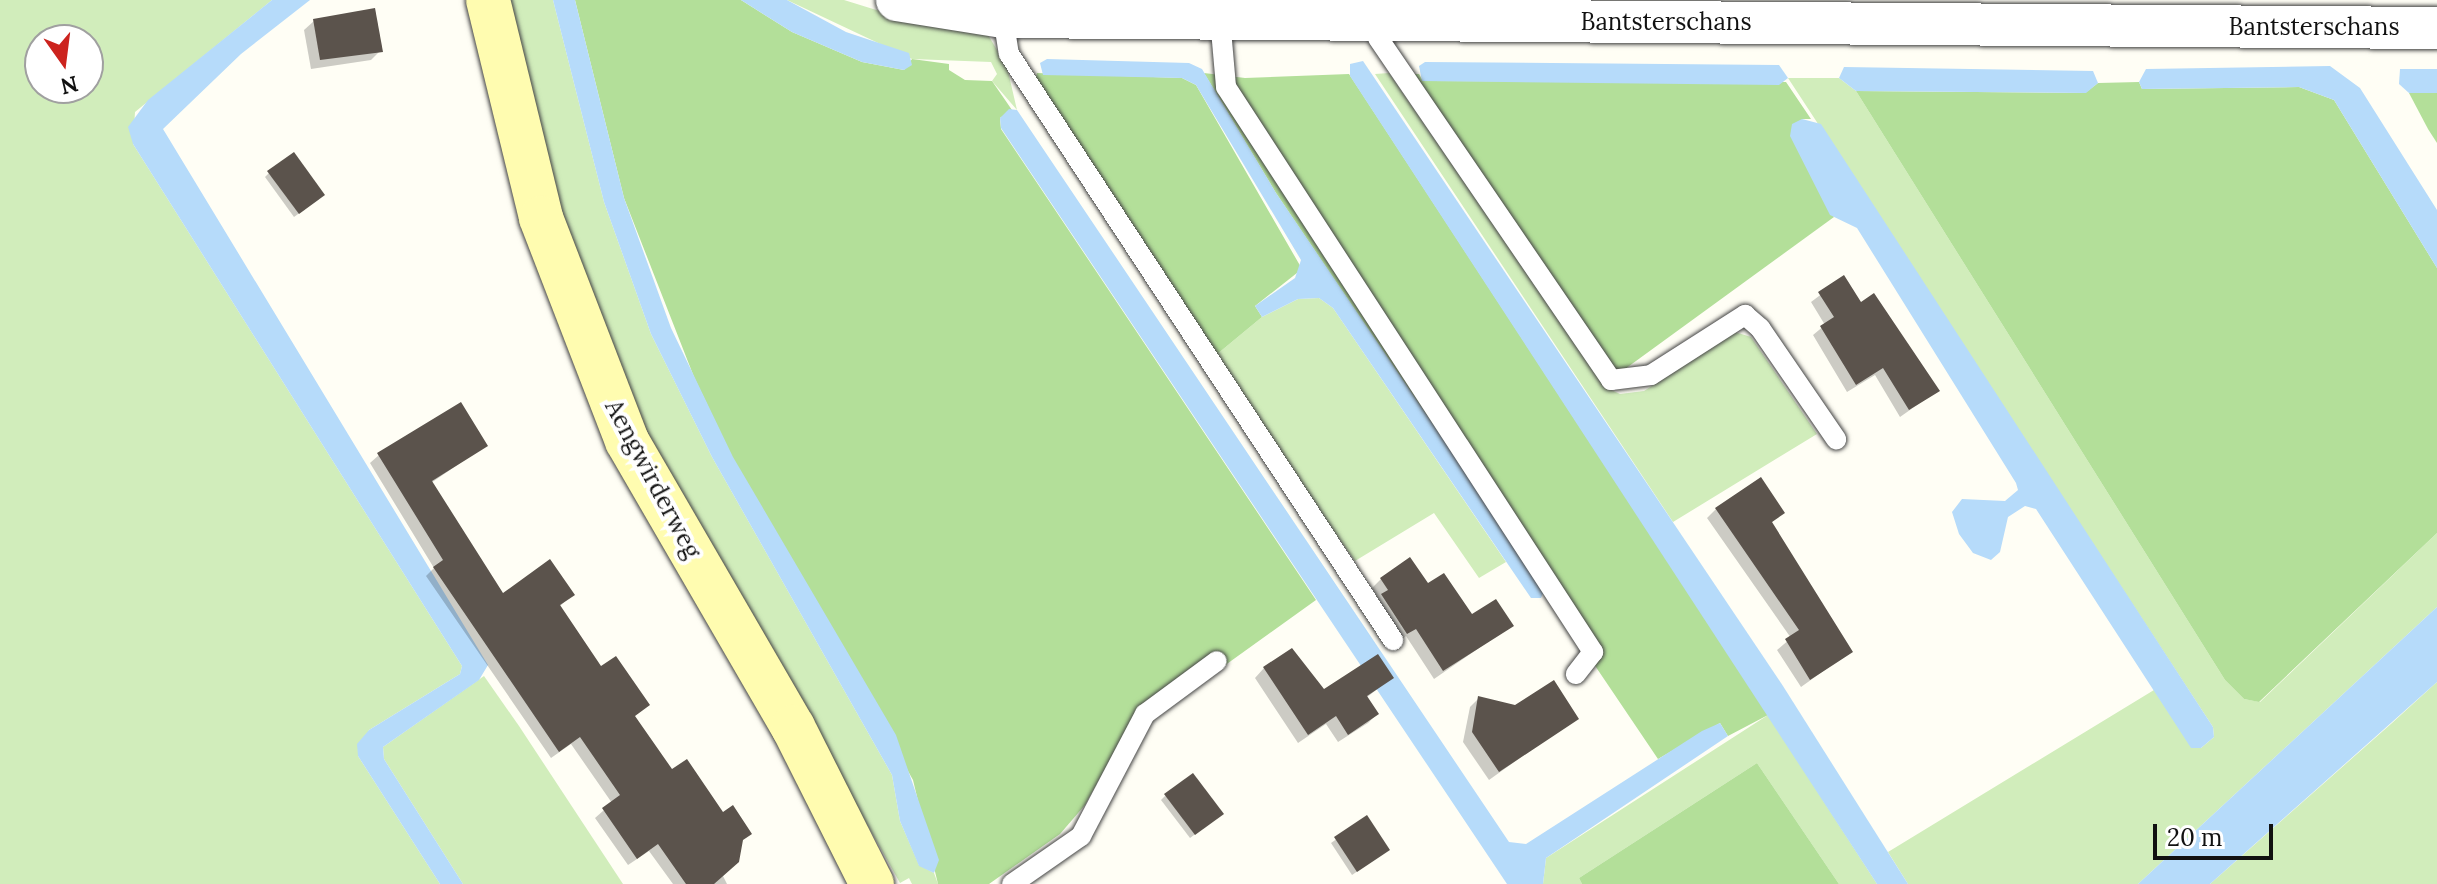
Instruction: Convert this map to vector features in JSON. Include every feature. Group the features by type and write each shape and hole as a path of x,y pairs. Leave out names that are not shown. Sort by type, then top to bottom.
{"street":[{"name":"Aengwirderweg","path":"488,0 541,218 627,441 793,727 872,884"},
{"name":"Bantsterschans","path":"897,0 1003,17 2437,28"}],"lane":[{"path":"1003,17 1009,54 1393,640"},
{"path":"1220,18 1226,87 1593,652 1576,674"},
{"path":"1382,20 1378,38 1611,380 1629,382 1651,375 1745,315 1760,328 1836,439"},
{"path":"1012,884 1081,836 1145,714 1217,661"}],"green space":[{"path":"0,0 272,0 135,112 133,144 462,666 460,674 369,730 358,756 440,884 0,884"},
{"path":"507,0 553,0 604,202 651,334 712,457 892,775 900,821 919,865 934,873 938,884 912,884 909,878 900,883 634,409 571,251"},
{"path":"575,0 741,0 792,32 862,62 904,70 912,59 949,64 949,70 965,80 992,81 1012,110 1000,118 1001,129 1316,600 1121,740 1085,805 1060,834 989,884 938,884 913,780 732,457 694,377 624,198"},
{"path":"787,0 844,0 915,22 984,28 1007,67 1017,110 992,81 997,74 991,62 912,59"},
{"path":"1037,73 1182,78 1196,85 1302,269 1255,306 1262,317 1210,360 1034,86"},
{"path":"1204,73 1245,78 1349,74 1768,715 1728,736 1720,723 1658,759 1276,193"},
{"path":"1389,73 1605,387 1620,394 1644,391 1735,332 1751,337 1817,434 1673,522 1375,74"},
{"path":"1408,74 1419,74 1423,81 1786,82 1811,119 1802,119 1824,201 1834,217 1625,369 1614,369"},
{"path":"1788,78 1839,78 1856,91 2225,680 2244,699 2260,702 2437,533 2437,607 2138,884 1908,884 1888,852 2154,690 2192,748 2201,748 2214,737 2213,727"},
{"path":"2139,82 2142,89 2299,87 2334,100 2437,268 2437,533 2259,702 2244,699 2225,680 1856,91 2085,93 2098,83"},
{"path":"2409,93 2437,93 2437,143 2428,129"},
{"path":"1319,298 1333,308 1506,562 1479,578 1434,513 1355,561 1210,360 1262,317 1298,299"},
{"path":"484,676 623,884 463,884 384,759 383,747"},
{"path":"2437,682 2437,884 2210,884 2392,723"},
{"path":"1768,715 1877,884 1839,884 1757,763 1579,878 1582,884 1543,884 1546,858"},
{"path":"1757,763 1839,884 1582,884 1579,878"}],"water":[{"path":"272,0 310,0 241,54 163,129 488,665 479,680 383,747 384,759 463,884 440,884 358,756 357,744 369,730 460,674 462,666 133,144 128,127 148,100"},
{"path":"553,0 575,0 624,198 671,328 733,457 896,735 939,860 934,873 919,866 900,821 892,775 712,457 651,334 604,202"},
{"path":"741,0 787,0 846,32 909,53 912,65 904,70 862,62 792,32"},
{"path":"1047,59 1189,63 1202,69 1276,193 1545,589 1541,598 1531,598 1333,308 1319,298 1298,299 1262,317 1255,306 1295,278 1301,260 1196,85 1182,78 1043,75 1040,63"},
{"path":"1363,61 1783,686 1908,884 1877,884 1350,76 1350,64"},
{"path":"1425,62 1779,65 1788,78 1779,85 1422,81 1419,66"},
{"path":"2330,66 2360,88 2437,210 2437,268 2334,100 2299,87 2142,89 2139,82 2146,69"},
{"path":"1844,67 2093,71 2098,83 2086,93 1856,91 1839,78"},
{"path":"2400,69 2437,69 2437,93 2409,93 2399,84"},
{"path":"1009,109 1017,110 1509,842 1526,844 1702,731 1720,723 1728,736 1546,858 1543,884 1507,884 1001,128 1000,118"},
{"path":"1802,119 1821,124 2213,727 2214,737 2201,748 2191,748 2036,509 2025,506 2008,517 2000,552 1991,560 1973,553 1959,534 1952,512 1962,499 2005,501 2018,490 2016,483 1857,228 1830,215 1790,136 1792,124"},
{"path":"2437,607 2437,682 2210,884 2138,884"}],"building":[{"path":"375,8 383,52 320,60 313,19"},
{"path":"294,152 325,195 299,214 267,171"},
{"path":"1844,275 1861,302 1874,293 1940,391 1909,410 1883,368 1856,385 1820,326 1834,317 1818,292"},
{"path":"461,402 488,446 432,481 503,593 550,559 575,595 560,605 601,666 616,656 650,705 635,716 672,769 687,759 723,812 733,805 752,834 743,840 739,862 714,884 686,884 658,844 637,859 602,808 620,795 580,737 559,752 433,567 443,560 377,453"},
{"path":"1761,477 1785,513 1772,522 1853,652 1810,680 1785,639 1799,630 1715,508"},
{"path":"1410,557 1428,583 1444,573 1472,614 1496,599 1514,626 1443,671 1416,629 1407,634 1381,594 1388,590 1380,578"},
{"path":"1292,648 1324,689 1378,654 1394,678 1367,696 1379,714 1348,735 1336,716 1308,735 1263,667"},
{"path":"1554,680 1579,719 1499,772 1472,732 1478,696 1515,705"},
{"path":"1193,773 1224,814 1195,835 1164,794"},
{"path":"1367,815 1390,850 1357,872 1334,837"}]}
